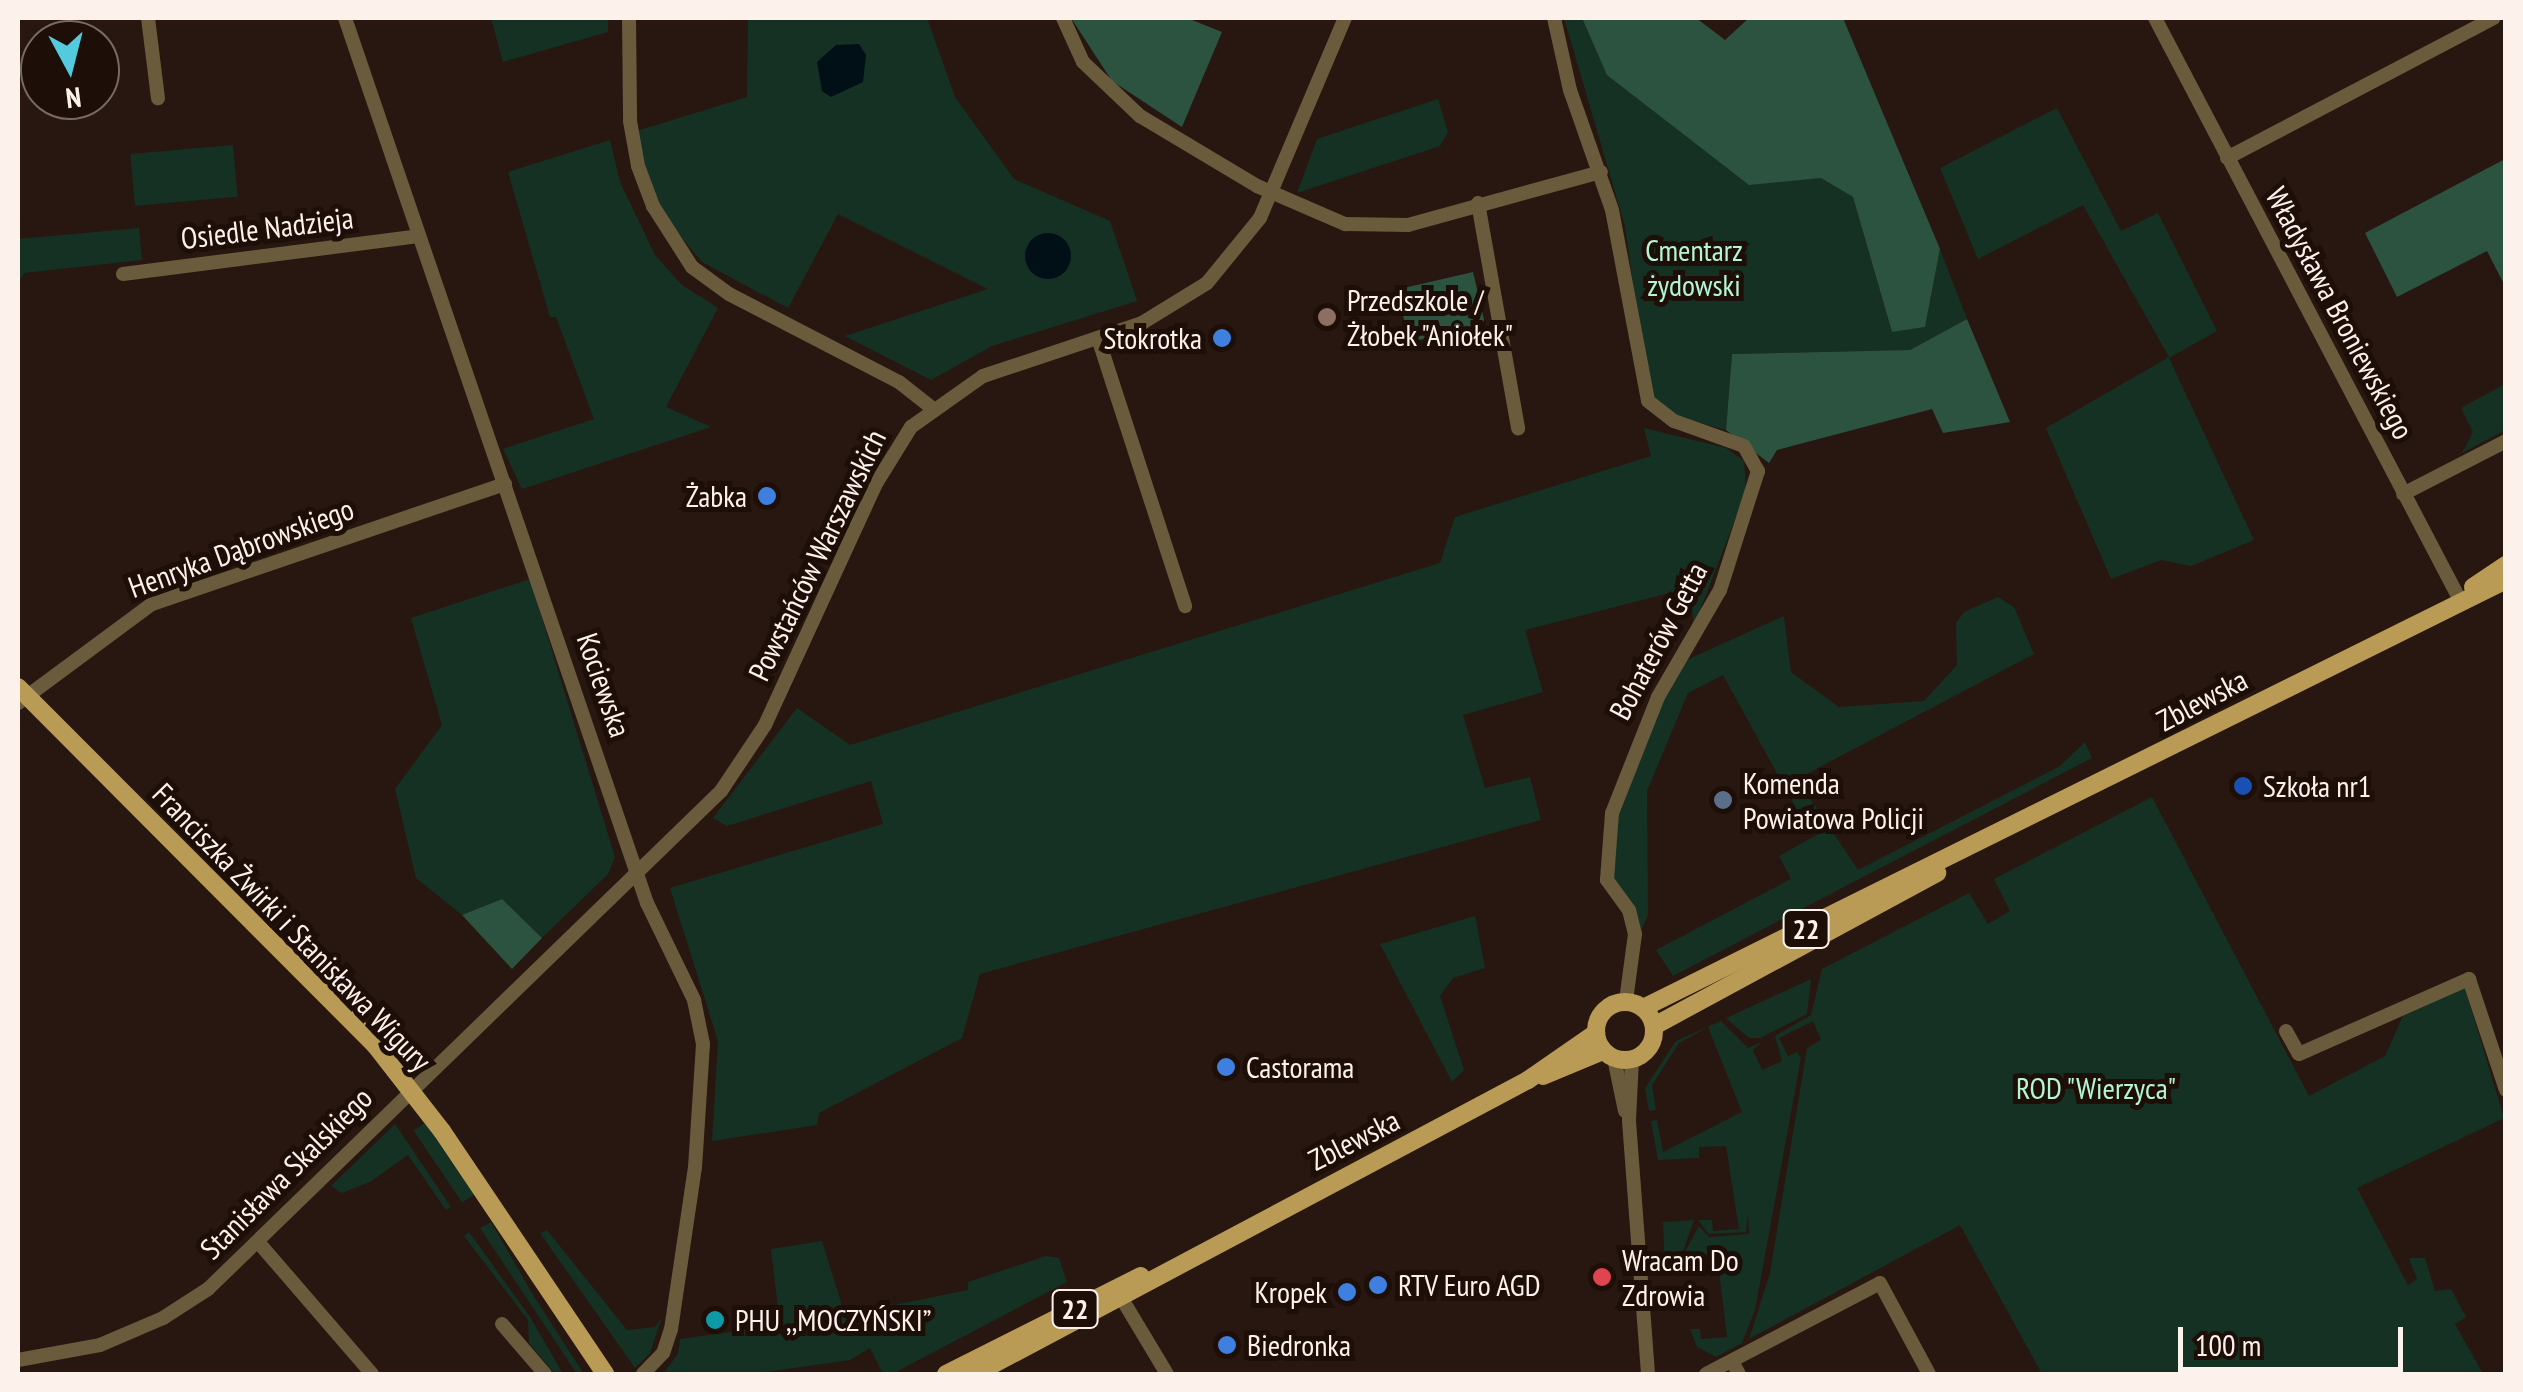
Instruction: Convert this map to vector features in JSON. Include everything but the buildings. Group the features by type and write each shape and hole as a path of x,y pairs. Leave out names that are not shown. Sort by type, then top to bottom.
{"main road":[{"name":"Zblewska","path":"2458,598 2506,565"},
{"name":"Zblewska","path":"1635,1005 1970,851 2458,598 2506,580"},
{"name":"Franciszka Żwirki i Stanisława Wigury","path":"20,695 409,1088 604,1374"},
{"name":"Zblewska","path":"1654,1026 1912,890 1970,851"},
{"path":"1635,1005 1654,1026"},
{"name":"22","path":"1635,1005 1601,1014 1611,1050 1649,1047 1654,1026"},
{"name":"Zblewska","path":"946,1374 1206,1249 1528,1080 1611,1050"},
{"name":"Zblewska","path":"975,1374 1122,1299 1206,1249"}],"street":[{"path":"148,18 158,98"},
{"name":"Kociewska","path":"345,18 635,868 694,1000 703,1044 698,1148 670,1329 664,1353 643,1374"},
{"path":"629,18 630,121 638,166 653,206 692,266 729,294 898,382 932,408"},
{"path":"1063,18 1083,62 1140,116 1271,192 1345,224 1377,228 1601,172"},
{"name":"Powstańców Warszawskich","path":"635,868 721,792 748,756 877,482 911,427 932,408 983,376 1098,338 1178,306 1207,282 1250,233 1345,18"},
{"name":"Bohaterów Getta","path":"1554,18 1570,90 1601,172 1616,230 1648,401 1674,420 1744,446 1758,470 1720,590 1658,696 1620,781 1606,849 1610,888 1628,910 1634,934 1635,1005"},
{"name":"Władysława Broniewskiego","path":"2155,18 2458,598"},
{"path":"2227,158 2468,23 2494,18"},
{"path":"1478,204 1518,428"},
{"name":"Osiedle Nadzieja","path":"122,274 419,236"},
{"path":"1098,338 1184,606"},
{"path":"2403,494 2506,440"},
{"name":"Henryka Dąbrowskiego","path":"20,695 152,604 505,484"},
{"name":"Stanisława Skalskiego","path":"18,1360 100,1346 164,1318 259,1243 409,1088 635,868"},
{"path":"2286,1031 2299,1054 2469,980 2506,1090"},
{"path":"1611,1050 1629,1121 1648,1374"},
{"path":"259,1243 369,1374"},
{"path":"1706,1374 1736,1368 1880,1283 1929,1374"},
{"path":"1122,1299 1167,1374"},
{"path":"502,1324 546,1374"}],"green space":[{"path":"491,18 608,18 608,32 503,62"},
{"path":"748,18 927,18 955,97 1014,179 1110,221 1137,301 992,346 931,380 845,336 988,289 838,214 788,308 702,262 667,220 645,173 637,131 747,97"},
{"path":"1071,18 1187,18 1222,32 1182,127 1112,81"},
{"name":"Cmentarz żydowski","path":"1564,18 1582,18 1608,75 1748,184 1821,178 1853,197 1892,332 1925,327 1940,249 1967,319 1910,350 1732,354 1726,430 1678,417 1654,399 1644,365 1625,226"},
{"path":"1582,18 1696,18 1725,40 1749,18 1843,18 1940,249 1925,327 1892,332 1853,197 1821,178 1749,185 1607,75"},
{"path":"1438,99 1448,132 1440,146 1297,193 1317,139"},
{"path":"2057,108 2121,231 2158,213 2217,331 2169,358 2254,540 2191,566 2161,560 2111,579 2046,428 2169,357 2083,205 1978,259 1940,168"},
{"path":"610,140 620,182 655,255 682,285 718,308 666,407 711,427 522,489 503,449 594,419 556,317 550,317 508,172"},
{"path":"233,145 238,197 135,206 130,154"},
{"path":"2505,159 2505,286 2487,251 2397,297 2365,233"},
{"path":"139,228 142,260 24,273 18,284 18,239"},
{"path":"1473,272 1485,325 1409,342 1397,290"},
{"path":"1967,319 2010,422 1943,433 1932,409 1777,450 1769,463 1726,430 1732,354 1910,350"},
{"path":"2505,384 2505,430 2462,453 2473,432 2461,408"},
{"path":"1644,428 1726,448 1744,461 1746,491 1694,626 1689,588 1525,630 1543,692 1463,715 1485,788 1530,777 1541,820 980,974 962,1038 819,1113 817,1125 712,1141 718,1041 670,888 883,824 871,781 727,826 713,818 797,708 850,745 1440,563 1455,517 1651,456"},
{"path":"530,579 615,857 608,874 542,938 502,899 462,915 416,878 395,789 442,725 411,618"},
{"path":"1998,597 2014,607 2034,654 1797,779 1858,870 2060,766 2085,742 2092,758 1673,976 1656,950 1791,879 1779,856 1820,833 1809,812 1800,815 1723,675 1688,693 1647,791 1648,915 1641,931 1614,882 1611,849 1625,782 1682,662 1784,616 1791,672 1839,707 1924,701 1957,665 1956,623 1964,612"},
{"name":"ROD \"Wierzyca\"","path":"2152,797 2309,1096 2385,1056 2403,1016 2465,988 2504,1118 2357,1188 2408,1285 2417,1279 2409,1258 2425,1258 2435,1291 2451,1289 2466,1317 2455,1324 2483,1374 2042,1374 1960,1225 1749,1339 1770,1273 1807,1048 1821,1040 1813,1021 1779,1038 1788,1056 1797,1052 1801,1058 1755,1310 1742,1343 1716,1357 1697,1347 1690,1329 1700,1329 1701,1339 1727,1337 1719,1271 1715,1254 1689,1255 1689,1266 1682,1267 1681,1259 1699,1226 1709,1237 1749,1234 1748,1213 1746,1232 1709,1234 1698,1220 1712,1220 1713,1231 1739,1229 1726,1146 1699,1147 1699,1158 1658,1160 1651,1121 1657,1120 1663,1152 1742,1112 1708,1027 1679,1043 1652,1085 1656,1110 1649,1111 1645,1088 1676,1041 1721,1021 1748,1048 1762,1042 1753,1050 1762,1070 1782,1061 1775,1036 1811,1015 1822,969 1969,893 1988,924 2010,911 1994,879"},
{"path":"502,899 542,938 512,969 462,915"},
{"path":"1475,916 1485,968 1453,978 1440,996 1464,1070 1452,1082 1380,944"},
{"path":"1811,979 1807,1014 1760,1038 1749,1038 1726,1018"},
{"path":"426,1122 475,1194 462,1203 414,1130"},
{"path":"395,1124 451,1207 446,1210 408,1155 370,1182 342,1193 331,1186"},
{"path":"1694,1220 1678,1265 1665,1268 1663,1222"},
{"path":"491,1222 584,1374 577,1374 480,1228"},
{"path":"547,1230 627,1330 655,1327 662,1317 650,1353 635,1368 540,1233"},
{"path":"469,1232 530,1317 563,1374 555,1374 529,1343 528,1320 464,1236"},
{"path":"822,1241 845,1315 968,1290 968,1282 1046,1256 1059,1258 1067,1282 892,1374 883,1374 870,1348 850,1360 752,1374 663,1374 678,1354 680,1339 780,1325 771,1249"}],"shaded area":[{"path":"859,44 866,55 863,82 831,97 822,91 817,62 836,45"},
{"path":"1048,233 1065,239 1071,256 1065,273 1048,279 1031,273 1025,256 1031,239"}],"place":[{"name":"Przedszkole / Żłobek \"Aniołek\"","path":"1327,317"},
{"name":"Stokrotka","path":"1222,338"},
{"name":"Żabka","path":"767,496"},
{"name":"Szkoła nr1","path":"2243,786"},
{"name":"Komenda Powiatowa Policji","path":"1723,800"},
{"name":"Castorama","path":"1226,1067"},
{"name":"Wracam Do Zdrowia","path":"1602,1277"},
{"name":"RTV Euro AGD","path":"1378,1285"},
{"name":"Kropek","path":"1347,1292"},
{"name":"PHU ,,MOCZYŃSKI”","path":"715,1320"},
{"name":"Biedronka","path":"1227,1345"}]}
